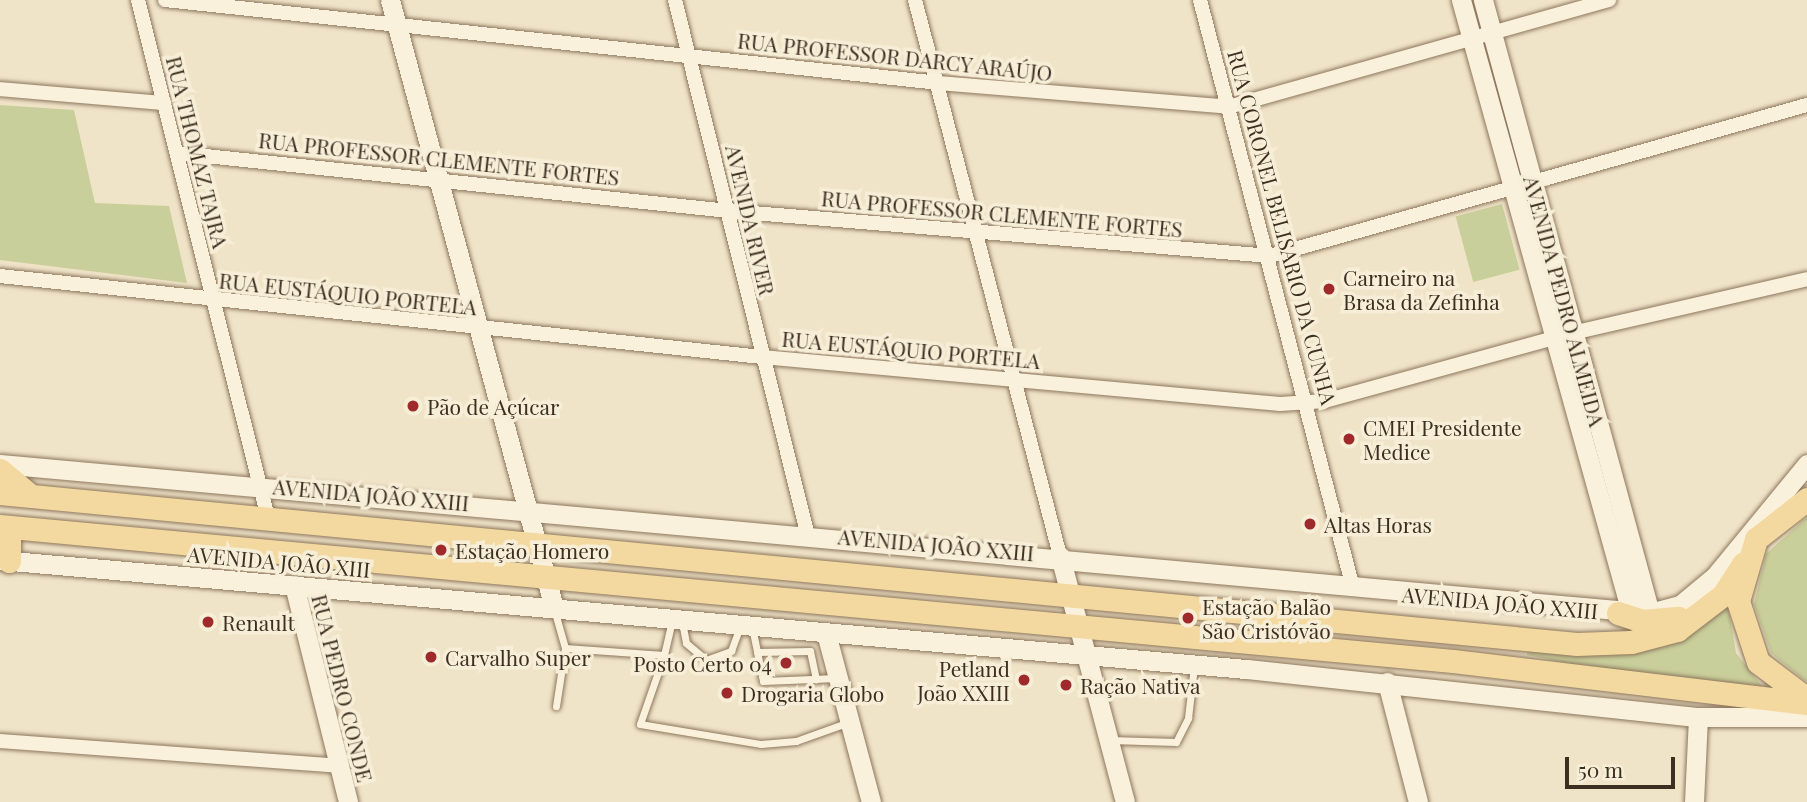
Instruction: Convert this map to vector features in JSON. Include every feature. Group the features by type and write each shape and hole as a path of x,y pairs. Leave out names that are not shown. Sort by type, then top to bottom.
{"main road":[{"path":"0,470 32,496"},
{"name":"AVENIDA JOÃO XXIII","path":"0,493 1069,592 1577,644 1650,638 1677,630 1712,606 1744,563 1756,539 1803,498"},
{"path":"5,560 5,527 543,572 1807,701"},
{"path":"1744,563 1738,601 1745,639 1775,681 1807,701"},
{"path":"1633,613 1663,621 1712,606"},
{"path":"1605,681 1627,691 1760,714"}],"street":[{"name":"RUA THOMAZ TAJRA","path":"138,0 268,518"},
{"name":"RUA PROFESSOR DARCY ARAÚJO","path":"165,0 939,83 1228,107 1470,36 1609,0"},
{"path":"390,0 524,508 554,608 1087,658 1387,682 1698,716 1760,714 1807,717"},
{"name":"AVENIDA RIVER","path":"675,0 807,532"},
{"path":"915,0 939,83 1125,802"},
{"name":"RUA CORONEL BELISARIO DA CUNHA","path":"1200,0 1310,404 1353,588"},
{"name":"AVENIDA PEDRO ALMEIDA","path":"1461,0 1551,339 1633,613"},
{"name":"AVENIDA PEDRO ALMEIDA","path":"1483,0 1572,333 1633,613"},
{"path":"0,89 164,103"},
{"name":"RUA PROFESSOR CLEMENTE FORTES","path":"177,153 437,177 729,211 1270,256 1530,178 1807,105"},
{"name":"RUA EUSTÁQUIO PORTELA","path":"0,276 762,357 1310,404 1572,333 1807,279"},
{"name":"AVENIDA JOÃO XXIII","path":"0,464 807,532 1353,588 1633,613 1680,605 1715,576 1807,464"},
{"name":"AVENIDA JOÃO XIII","path":"5,560 554,608"},
{"name":"RUA PEDRO CONDE","path":"294,585 348,802"},
{"path":"826,633 872,802"},
{"path":"1387,682 1418,802"},
{"path":"1694,802 1698,716"},
{"path":"0,741 338,766"}],"lane":[{"path":"554,608 565,648 556,706"},
{"path":"677,621 686,643 706,660 731,651 746,626"},
{"path":"677,621 640,724 761,744 796,741 850,722"},
{"path":"746,626 757,652 763,681 838,678"},
{"path":"565,648 664,655"},
{"path":"757,652 810,651 816,678"},
{"path":"1109,740 1176,742 1188,719 1194,665"}],"green space":[{"path":"0,105 74,110 95,203 169,206 187,283 0,260"},
{"path":"1502,204 1520,270 1473,282 1456,216"},
{"path":"1807,517 1807,682 1771,653 1754,604 1766,554"},
{"path":"1728,605 1736,653 1769,695 1687,688 1527,655 1528,648 1663,647"}],"place":[{"name":"Carneiro na Brasa da Zefinha","path":"1329,289"},
{"name":"Pão de Açúcar","path":"413,406"},
{"name":"CMEI Presidente Medice","path":"1349,439"},
{"name":"Altas Horas","path":"1310,524"},
{"name":"Estação Homero","path":"441,550"},
{"name":"Estação Balão São Cristóvão","path":"1188,618"},
{"name":"Renault","path":"208,622"},
{"name":"Carvalho Super","path":"431,657"},
{"name":"Posto Certo 04","path":"786,663"},
{"name":"Petland João XXIII","path":"1024,680"},
{"name":"Ração Nativa","path":"1066,685"},
{"name":"Drogaria Globo","path":"727,693"}]}
